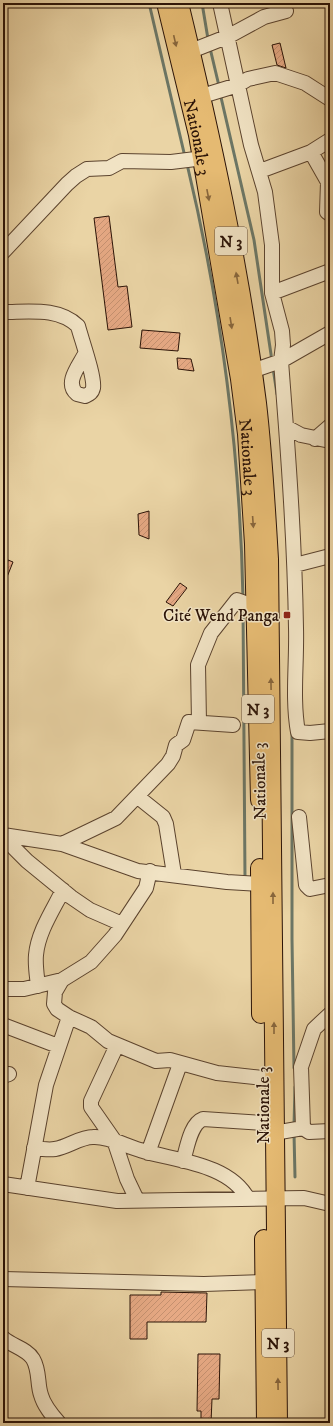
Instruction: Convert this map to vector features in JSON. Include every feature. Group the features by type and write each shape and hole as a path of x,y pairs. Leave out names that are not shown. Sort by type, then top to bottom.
{"main road":[{"name":"Nationale 3","path":"166,3 198,135 209,158"},
{"name":"Nationale 3","path":"179,3 202,96 209,158 246,375 263,453 269,559 269,1128"},
{"name":"Nationale 3","path":"246,375 247,434 256,607 263,1078 269,1128"},
{"name":"N 3","path":"266,1423 262,1199 269,1128"},
{"name":"N 3","path":"262,1199 278,1423"}],"street":[{"path":"220,3 229,36 238,85 252,145 265,192 272,245 272,293 282,331 283,345 281,361 295,565 297,647 295,719 298,732 310,733 330,731"},
{"path":"191,51 229,36 264,17 286,11"},
{"path":"202,96 238,85 248,79 276,73 305,83 330,99"},
{"path":"260,171 311,152 330,140"},
{"path":"311,152 328,182 326,212 330,214"},
{"path":"3,252 67,184 87,169 109,168 122,161 171,162 209,158"},
{"path":"272,293 330,271"},
{"path":"3,312 44,312 61,314 78,326 85,354"},
{"path":"246,375 281,361 330,333"},
{"path":"315,439 330,426"},
{"path":"286,427 301,435 330,441"},
{"path":"295,565 330,556"},
{"path":"199,722 198,665 207,640 237,600 256,607"},
{"path":"62,844 111,822 138,797 173,756 176,745 183,740 189,722 232,725"},
{"path":"138,797 163,817 166,824 174,874"},
{"path":"299,817 305,883 310,889 330,885"},
{"path":"4,835 62,844 126,868 227,882 260,884"},
{"path":"4,835 18,853 70,897 90,910 122,924"},
{"path":"3,989 38,986 62,980 91,962 122,924 146,888 150,871"},
{"path":"38,986 35,956 38,944 63,890"},
{"path":"62,980 55,992 54,1004 57,1009 68,1017 91,1027 103,1038 117,1045 156,1061 165,1059 218,1074 263,1078"},
{"path":"303,1128 301,1067 314,1029 330,1014"},
{"path":"27,1188 46,1085 68,1017"},
{"path":"3,1025 58,1046"},
{"path":"117,1045 91,1101 91,1107 94,1114 114,1140 124,1173 137,1200"},
{"path":"148,1153 180,1064"},
{"path":"183,1161 194,1127 199,1120 203,1119 269,1128 303,1128 309,1132 330,1131"},
{"path":"34,1148 55,1149 93,1137 114,1140 148,1153 183,1161 227,1177 239,1186 262,1199"},
{"path":"3,1184 95,1199 117,1201 304,1198 330,1204"},
{"path":"3,1279 204,1284 264,1282"},
{"path":"3,1338 24,1350 33,1359 39,1376 40,1395 48,1412 59,1423"}],"building":[{"path":"280,43 286,68 277,65 272,45"},
{"path":"109,216 118,287 127,286 132,327 108,330 94,218"},
{"path":"142,330 180,333 178,351 140,348"},
{"path":"177,358 191,359 194,371 178,369"},
{"path":"149,511 149,539 139,535 138,514"},
{"path":"3,558 13,562 3,587"},
{"path":"180,583 187,588 173,606 166,602"},
{"path":"161,1292 207,1293 206,1322 147,1322 147,1339 130,1339 130,1295 161,1295"},
{"path":"198,1354 220,1354 219,1399 212,1399 211,1423 201,1423 201,1411 197,1411"}],"waterway":[{"path":"149,3 185,157"},
{"path":"202,3 208,39"},
{"path":"210,48 219,86"},
{"path":"220,93 254,240 272,361"},
{"path":"187,164 210,271 227,380 238,489 243,598"},
{"path":"273,368 277,394"},
{"path":"243,606 245,878"},
{"path":"292,733 292,939 294,1068"},
{"path":"294,1126 295,1087"},
{"path":"294,1133 295,1177"}],"place":[{"name":"Cité Wend Panga","path":"287,615"}]}
